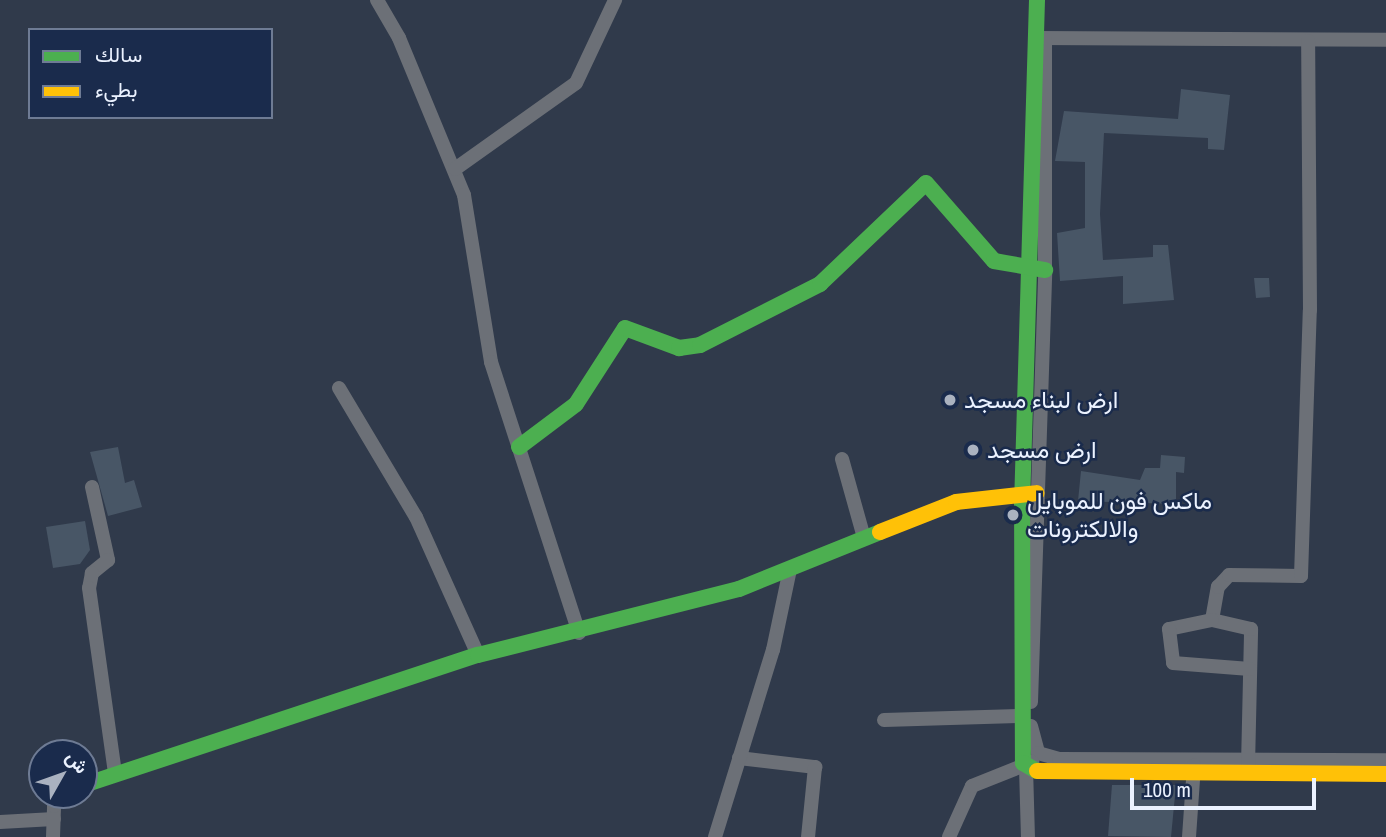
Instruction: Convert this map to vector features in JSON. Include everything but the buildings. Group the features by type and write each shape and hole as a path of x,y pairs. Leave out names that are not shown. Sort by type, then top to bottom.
{"street":[{"path":"377,0 455,169 474,240 482,322 579,633"},
{"path":"455,169 491,149 576,83 615,0"},
{"path":"1028,837 1026,767 1019,716 1039,269 1041,42 1037,0"},
{"path":"1041,42 1046,0"},
{"path":"1308,45 1386,40"},
{"path":"1041,42 1386,48"},
{"path":"1212,620 1218,587 1229,575 1301,576 1310,310 1308,45"},
{"path":"519,447 576,404 625,328 679,348 700,345 820,284 926,183 994,261 1039,269"},
{"path":"339,388 416,517 478,656"},
{"path":"842,459 864,538"},
{"path":"92,487 108,560 92,572 89,588 116,772"},
{"path":"98,779 478,656 579,633 790,569 957,502 1030,493"},
{"path":"1030,493 1031,732 1041,754"},
{"path":"715,837 790,569"},
{"path":"1248,766 1251,629 1212,620 1172,624 1170,662 1250,668"},
{"path":"884,720 1019,716"},
{"path":"1026,767 1041,754 1194,766"},
{"path":"739,758 816,769 808,837"},
{"path":"949,837 972,786 1026,767 1248,766 1386,760"},
{"path":"1189,837 1194,766"},
{"path":"1248,766 1386,774"},
{"path":"53,837 54,819 58,809"},
{"path":"0,822 54,819"}],"traffic: fast":[{"path":"1037,0 1022,493 1023,763 1037,771"},
{"path":"519,447 576,404 625,328 679,348 700,345 820,284 926,183 994,261 1045,270"},
{"path":"98,780 478,655 739,589 880,532"}],"traffic: slow":[{"path":"880,532 956,502 1037,493"},
{"path":"1037,771 1386,774"}],"place":[{"name":"ارض لبناء مسجد","path":"950,400"},
{"name":"ارض مسجد","path":"973,450"},
{"name":"ماكس فون للموبايل والالكترونات","path":"1013,515"}]}
